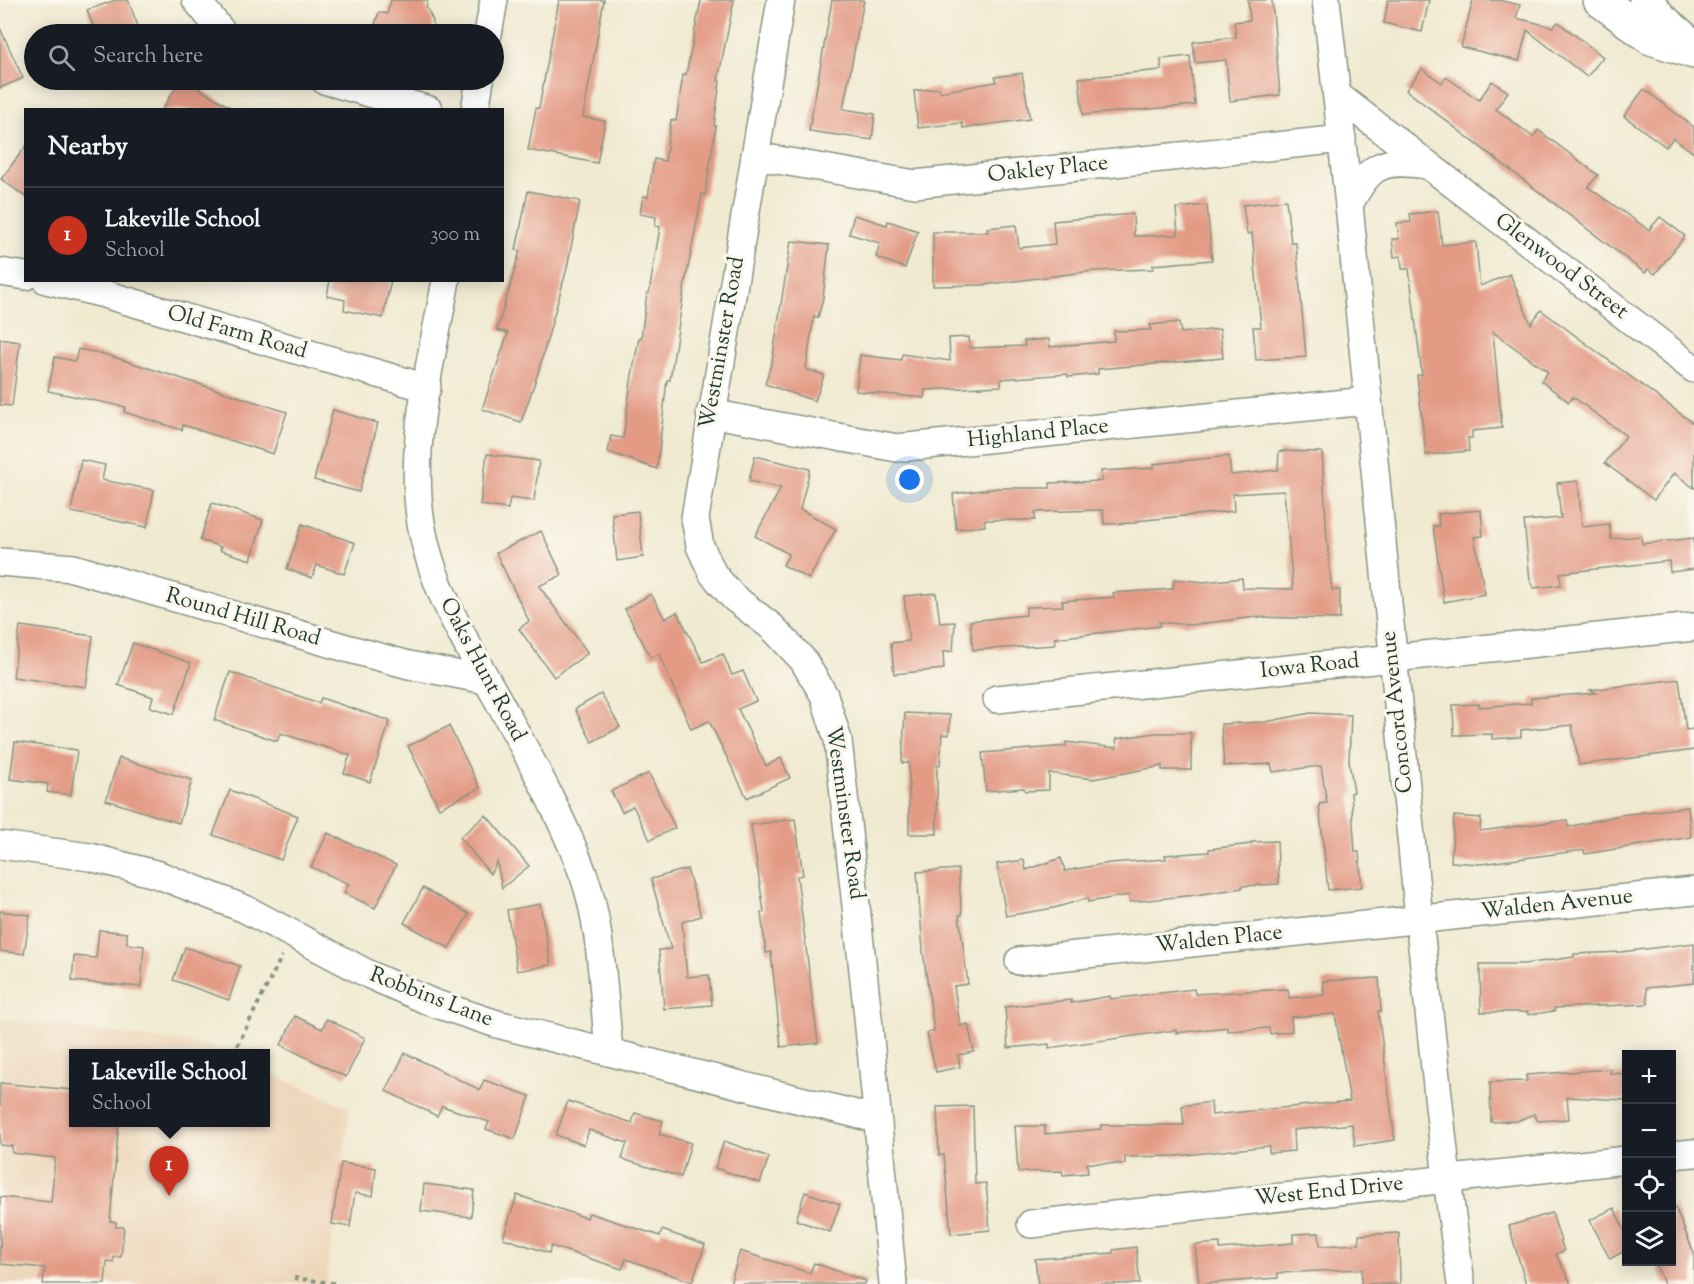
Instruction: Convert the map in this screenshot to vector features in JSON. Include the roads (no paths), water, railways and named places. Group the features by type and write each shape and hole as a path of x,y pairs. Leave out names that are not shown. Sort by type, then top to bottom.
{"main road":[{"path":"1600,0 1651,38 1694,52"},
{"path":"1646,0 1660,18 1694,47"}],"street":[{"path":"196,0 216,24"},
{"path":"490,24 494,0"},
{"name":"Westminster Road","path":"781,0 695,505 697,532 706,561 722,585 772,627 803,660 824,695 838,740 868,1017 893,1284"},
{"name":"Concord Avenue","path":"1326,0 1349,205 1419,919 1447,1179 1461,1284"},
{"path":"359,90 422,108"},
{"path":"475,108 478,90"},
{"name":"Glenwood Street","path":"1337,95 1694,369"},
{"name":"Oakley Place","path":"755,156 915,184 1342,139"},
{"path":"1349,205 1361,182 1375,167 1396,162 1428,165"},
{"path":"0,272 24,276"},
{"name":"Old Farm Road","path":"54,282 104,294 427,388"},
{"name":"Oaks Hunt Road","path":"446,282 427,388 417,468 421,522 436,579 568,837 583,874 594,917 609,1050"},
{"name":"Highland Place","path":"710,413 897,448 1367,400"},
{"name":"Round Hill Road","path":"0,562 73,568 346,648 486,680"},
{"name":"Iowa Road","path":"997,699 1694,627"},
{"name":"Robbins Lane","path":"0,845 90,857 159,875 245,909 372,976 433,1003 497,1024 609,1050 876,1119"},
{"name":"Walden Avenue","path":"1419,919 1694,891"},
{"name":"Walden Place","path":"1019,961 1419,919"},
{"name":"West End Drive","path":"1031,1224 1622,1160"}],"place":[{"name":"Lakeville School","path":"169,1196"}]}
